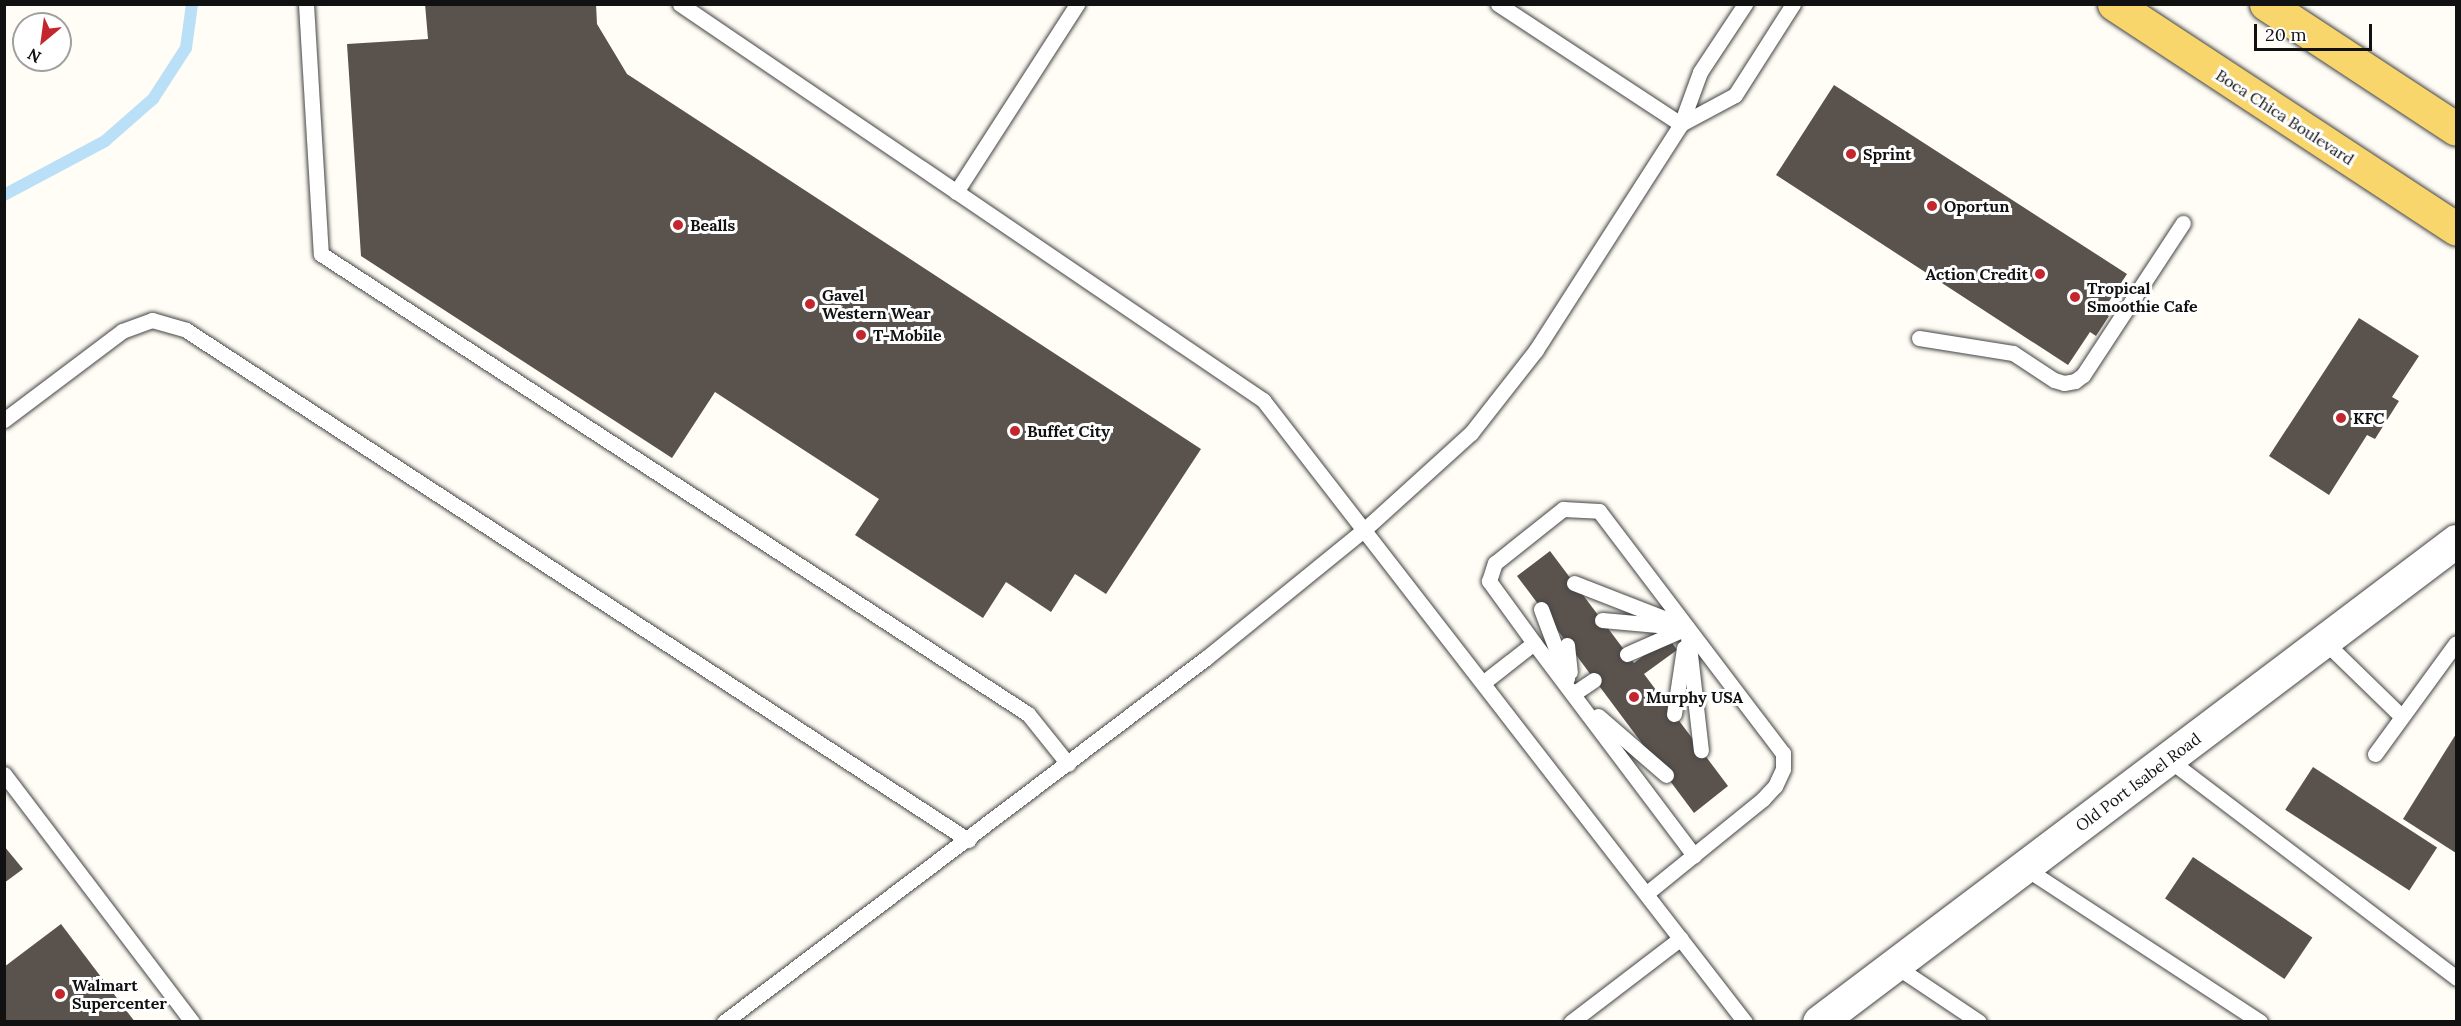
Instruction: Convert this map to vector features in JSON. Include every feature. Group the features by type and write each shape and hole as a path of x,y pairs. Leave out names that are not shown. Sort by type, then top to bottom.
{"main road":[{"name":"Boca Chica Boulevard","path":"2114,4 2457,230"},
{"path":"2266,4 2457,129"}],"street":[{"name":"Old Port Isabel Road","path":"1819,1022 2325,642 2452,553"}],"lane":[{"path":"306,4 321,254 1028,714 1068,764"},
{"path":"680,4 1263,400 1484,682 1745,1022"},
{"path":"956,192 1077,4"},
{"path":"1498,4 1681,124"},
{"path":"724,1022 968,840 1206,658 1365,529 1471,433 1536,350 1681,124 1700,72 1745,4"},
{"path":"1681,124 1735,95 1793,4"},
{"path":"1919,338 2013,353 2054,380 2064,383 2074,381 2083,375 2183,223"},
{"path":"4,420 122,331 152,320 186,330 968,840"},
{"path":"1647,893 1694,855 1775,786 1783,769 1783,753 1599,511 1563,509 1495,563 1489,581 1694,855"},
{"path":"1574,584 1687,627"},
{"path":"1541,609 1573,694 1666,775"},
{"path":"1602,620 1687,627"},
{"path":"1627,654 1687,627"},
{"path":"1674,714 1687,627"},
{"path":"1687,627 1701,750"},
{"path":"2325,642 2402,717"},
{"path":"1484,682 1534,643"},
{"path":"2375,754 2457,643"},
{"path":"1567,645 1573,694 1639,739"},
{"path":"1573,694 1594,680"},
{"path":"2168,759 2457,978"},
{"path":"4,774 192,1022"},
{"path":"2025,868 2259,1022"},
{"path":"1571,1022 1682,938"},
{"path":"1894,966 1979,1022"}],"building":[{"path":"425,4 596,4 597,24 627,74 1201,449 1106,594 1075,574 1051,612 1006,582 983,618 855,535 879,499 715,392 672,458 361,256 347,44 428,39"},
{"path":"1834,85 2127,274 2102,312 2109,316 2096,336 2090,332 2068,365 1776,175"},
{"name":"KFC","path":"2359,318 2419,356 2392,397 2399,401 2375,439 2367,435 2329,495 2269,456"},
{"name":"Murphy USA","path":"1550,551 1634,663 1668,637 1677,650 1644,674 1728,786 1694,813 1517,576"},
{"path":"2456,734 2456,853 2403,819"},
{"path":"2313,767 2437,848 2409,890 2285,810"},
{"path":"4,846 23,869 4,883"},
{"path":"2193,857 2312,938 2284,979 2165,898"},
{"name":"Walmart Supercenter","path":"61,924 135,1022 4,1022 4,967"}],"waterway":[{"path":"4,195 105,141 153,99 186,48 192,4"}],"place":[{"name":"Sprint","path":"1851,154"},
{"name":"Oportun","path":"1932,206"},
{"name":"Bealls","path":"678,225"},
{"name":"Action Credit","path":"2040,274"},
{"name":"Tropical Smoothie Cafe","path":"2075,297"},
{"name":"Gavel Western Wear","path":"810,304"},
{"name":"T-Mobile","path":"861,335"},
{"name":"KFC","path":"2341,418"},
{"name":"Buffet City","path":"1015,431"},
{"name":"Murphy USA","path":"1634,697"},
{"name":"Walmart Supercenter","path":"60,994"}]}
